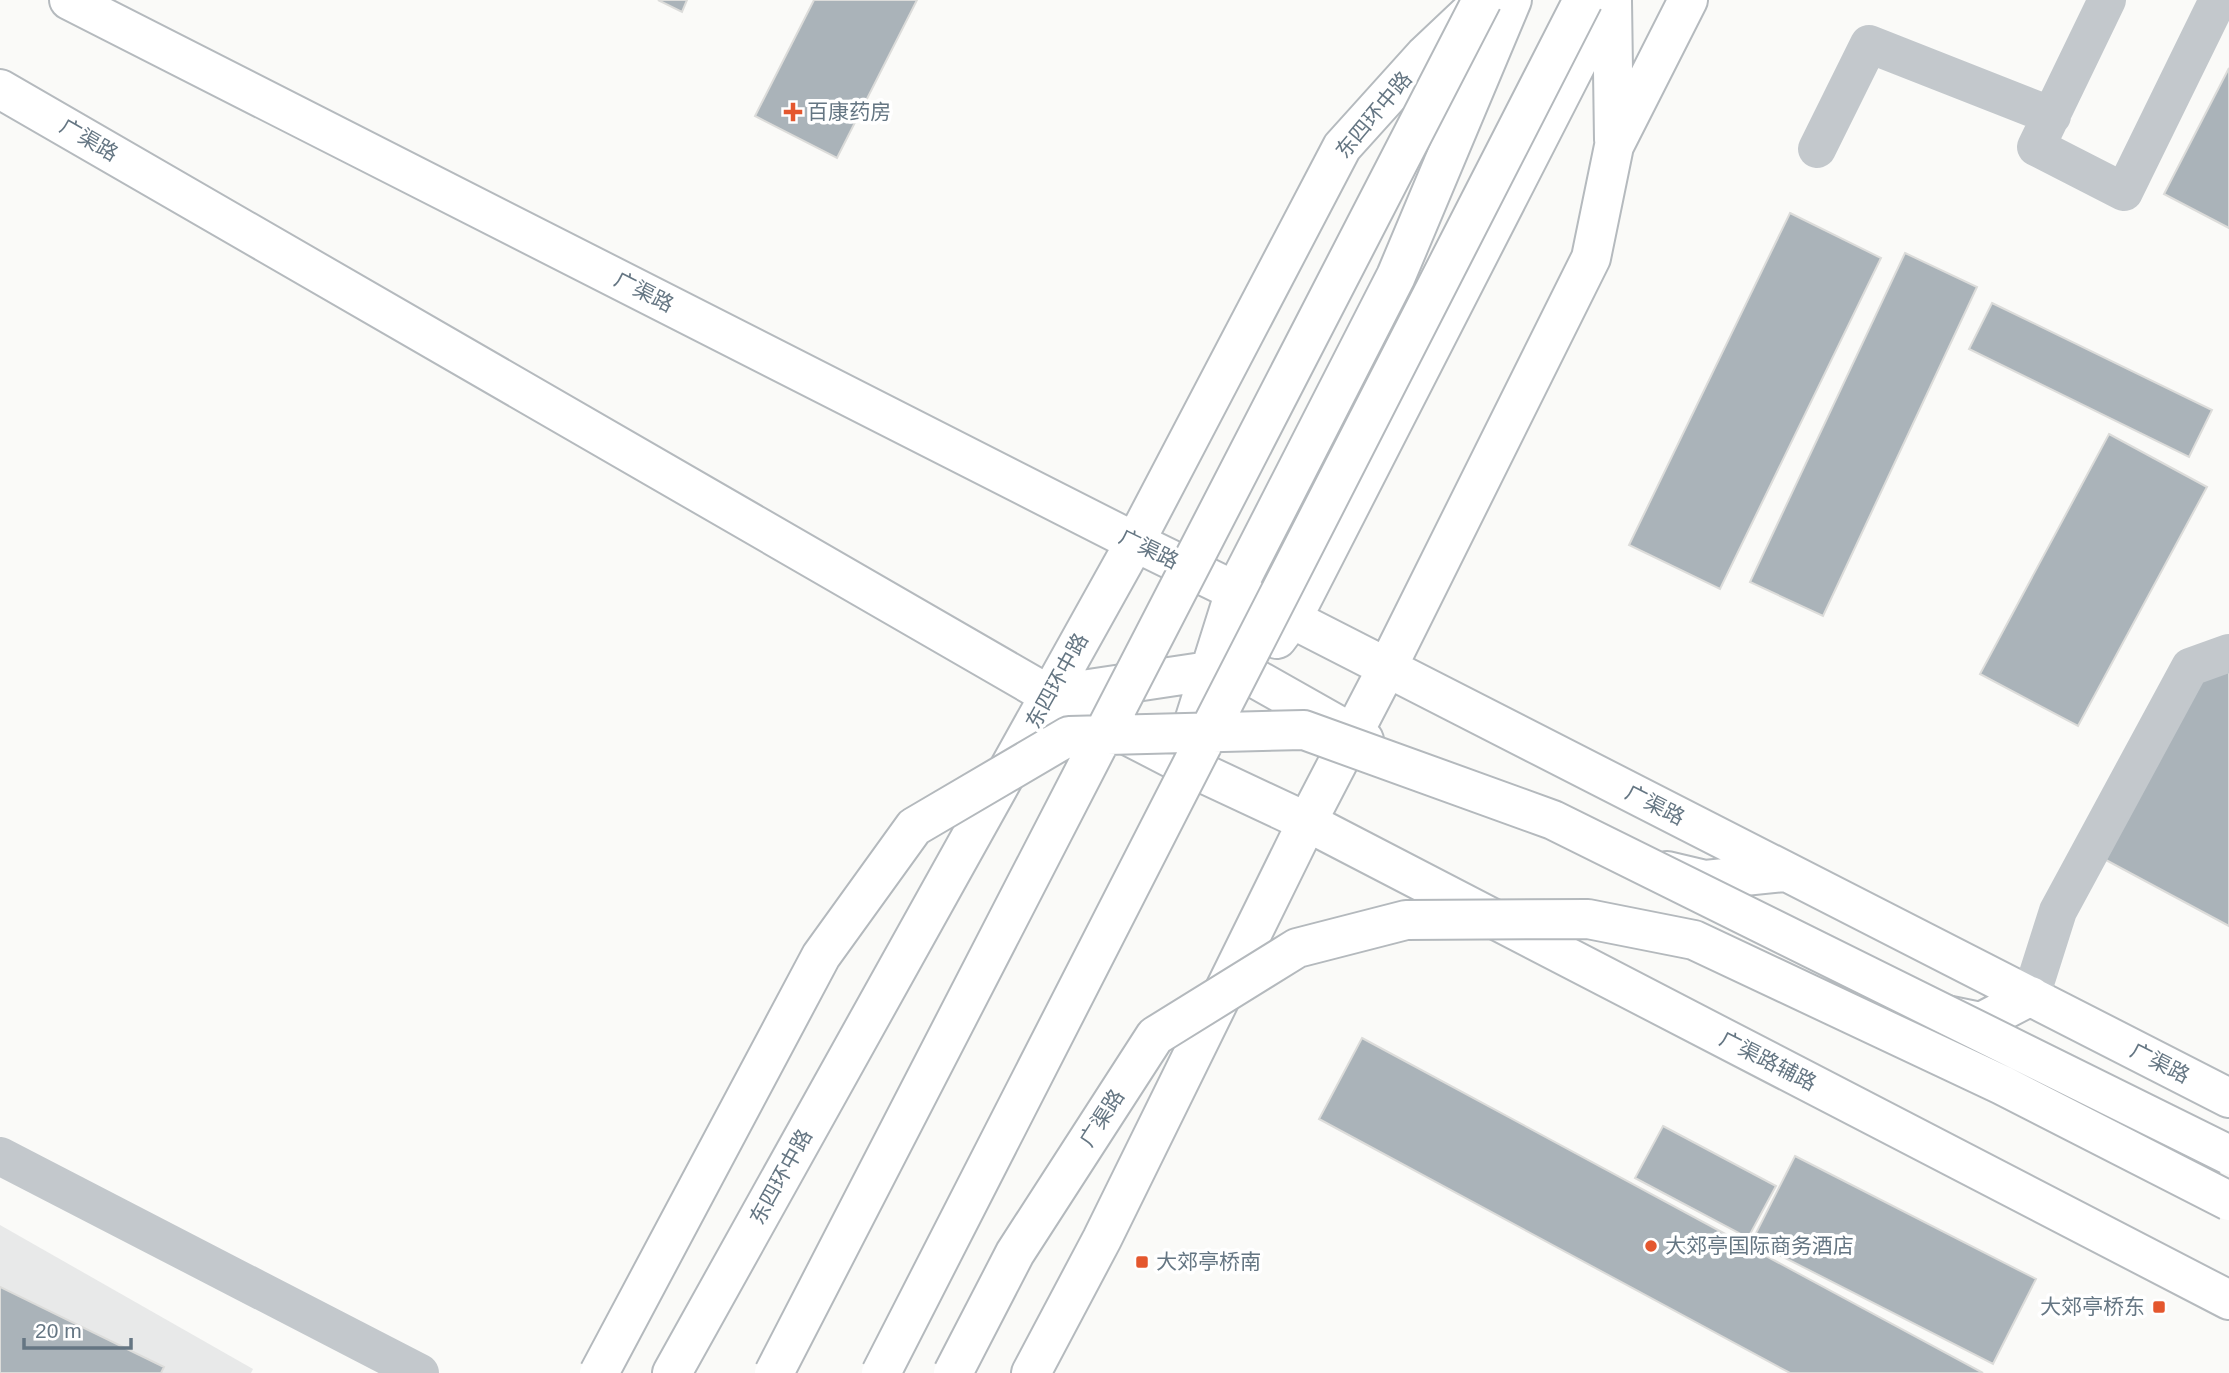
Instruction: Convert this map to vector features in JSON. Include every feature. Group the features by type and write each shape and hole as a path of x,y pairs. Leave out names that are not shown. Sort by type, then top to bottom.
{"main road":[{"name":"广渠路","path":"69,0 2229,1098"},
{"name":"东四环中路","path":"774,1373 1483,0"},
{"path":"1425,55 1483,0"},
{"path":"1181,762 1235,591 1396,276 1512,0"},
{"path":"881,1373 1583,0"},
{"path":"1031,1373 1102,1238 1307,822 1387,668 1591,258 1614,146 1611,0"},
{"path":"1181,762 1292,620 1611,0"},
{"path":"1614,146 1688,0"},
{"name":"东四环中路","path":"672,1373 1135,542 1342,148 1425,55"},
{"name":"广渠路","path":"0,89 1049,695 1307,822"},
{"path":"1396,276 1453,305"},
{"path":"1049,695 1209,671 1249,675 1353,734 1911,1008 1981,1022 2031,996"},
{"path":"599,1373 821,956 914,827 1069,736 1304,730 1330,739 1553,820 2229,1155"},
{"name":"广渠路辅路","path":"1307,822 2229,1300"},
{"path":"1588,850 1705,880 1785,872"},
{"name":"广渠路","path":"953,1373 1016,1253 1155,1036 1297,948 1406,920 1588,919 1694,940 2002,1085 2229,1201"}],"street":[{"name":"东四环中路","path":"1425,55 1454,0"},
{"path":"2107,0 2036,147 2124,192 2218,0"},
{"path":"1817,149 1869,44 2052,116"},
{"path":"2031,996 2058,911 2190,667 2229,653"},
{"path":"0,1156 420,1373"}],"shaded area":[{"path":"0,1225 253,1369 251,1373 0,1373"}],"building":[{"path":"658,0 687,0 682,12"},
{"path":"814,0 917,0 837,158 755,116"},
{"path":"2229,68 2229,228 2164,194"},
{"path":"1790,213 1881,258 1720,589 1629,545"},
{"path":"1905,253 1977,287 1823,616 1750,582"},
{"path":"1992,303 2212,410 2189,457 1969,349"},
{"path":"2109,434 2207,487 2078,726 1980,674"},
{"path":"2200,650 2229,666 2229,926 2091,852"},
{"name":"大郊亭国际商务酒店","path":"1362,1038 1983,1373 1790,1373 1319,1119"},
{"path":"1663,1126 1776,1186 1748,1238 1635,1178"},
{"path":"1795,1156 2036,1279 1993,1364 1752,1241"},
{"path":"0,1287 164,1367 161,1373 0,1373"}],"place":[{"name":"百康药房","path":"793,112"},
{"name":"大郊亭国际商务酒店","path":"1651,1246"},
{"name":"大郊亭桥南","path":"1142,1262"},
{"name":"大郊亭桥东","path":"2159,1307"}]}
